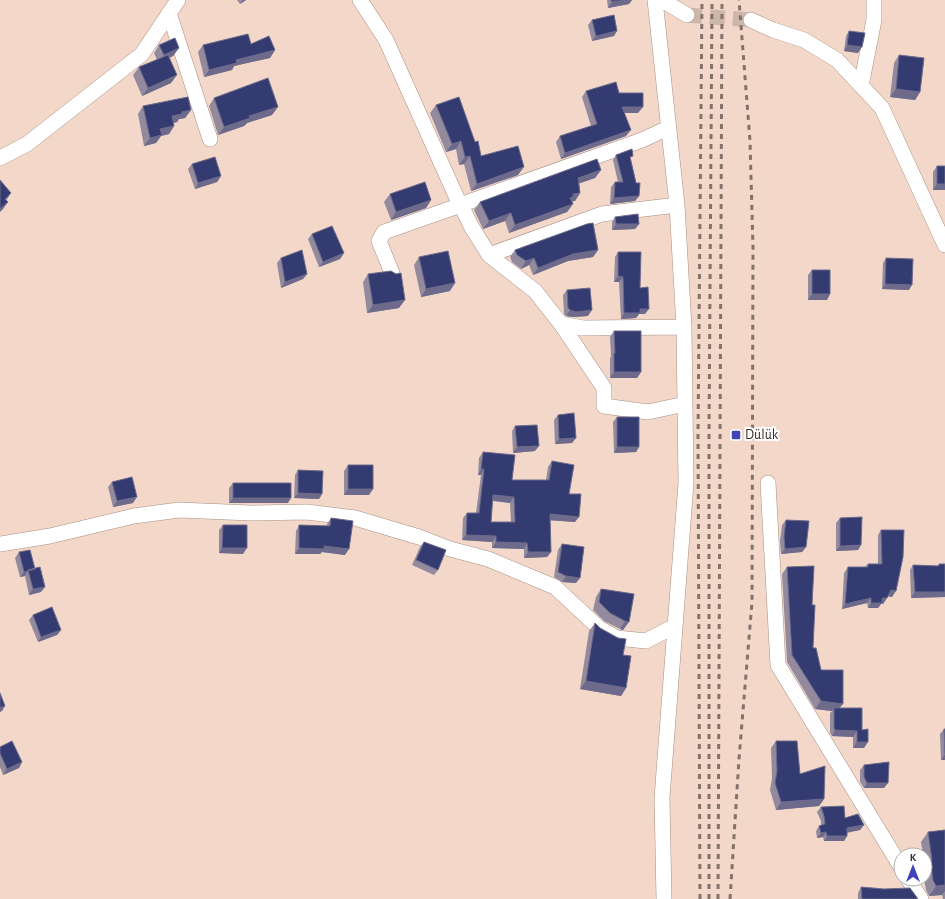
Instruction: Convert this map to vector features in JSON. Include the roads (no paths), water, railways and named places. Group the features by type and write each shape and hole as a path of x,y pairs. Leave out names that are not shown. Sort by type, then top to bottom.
{"street":[{"path":"0,158 27,144 142,54 178,0"},
{"path":"360,0 386,40 460,205 471,226 489,255 535,291 561,324 604,388 604,406 648,412 685,404"},
{"path":"655,0 677,205 684,327 686,483 662,798 664,899"},
{"path":"662,0 687,15"},
{"path":"861,86 874,20 874,0"},
{"path":"169,13 210,139"},
{"path":"751,20 773,30 804,40 837,60 882,108 945,245"},
{"path":"392,273 380,241 384,232 642,140 668,128"},
{"path":"489,255 602,214 677,205"},
{"path":"561,324 583,328 684,327"},
{"path":"768,483 778,665 893,854"},
{"path":"0,544 50,536 134,516 180,510 251,513 307,512 355,518 420,537 450,549 488,559 555,587 599,628 618,638 646,641 675,626"},
{"path":"913,887 920,899"}],"tunnel":[{"path":"687,15 751,20"}],"railway":[{"path":"700,899 698,435 702,0"},
{"path":"709,899 709,435 712,0"},
{"path":"718,899 722,0"},
{"path":"730,899 739,759 752,602 753,248 750,141 739,0"}],"place":[{"name":"Dülük","path":"736,435"}]}
